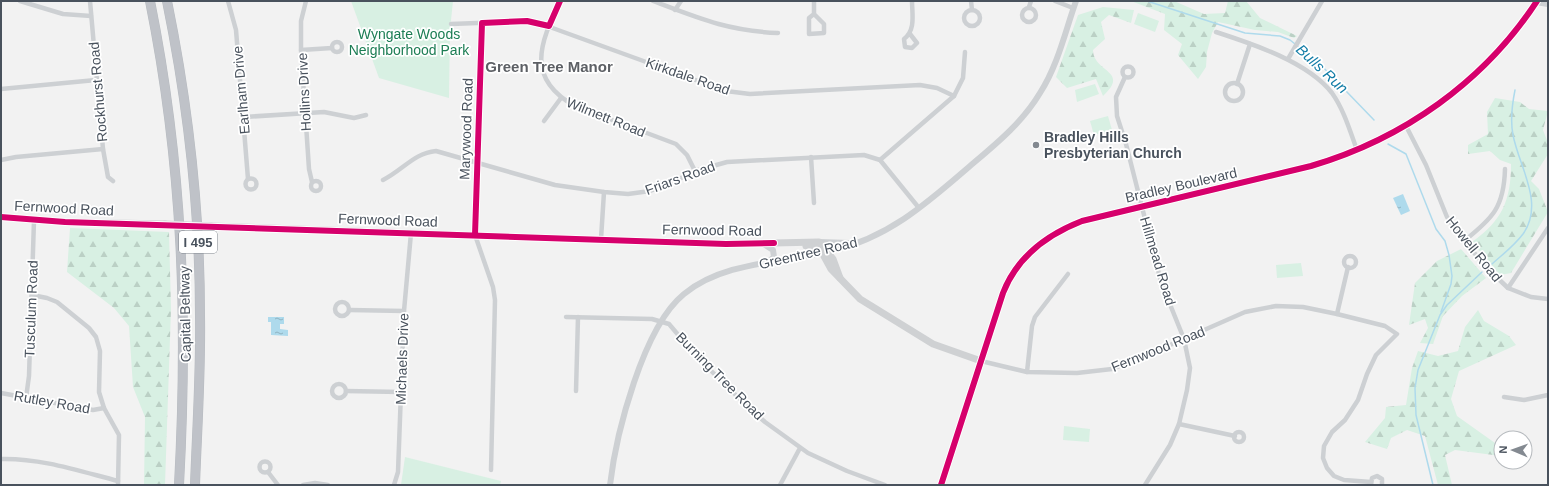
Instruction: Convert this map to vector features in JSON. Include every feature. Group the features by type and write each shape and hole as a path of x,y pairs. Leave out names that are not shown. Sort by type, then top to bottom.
{"highway":[{"name":"Capital Beltway","path":"150,1 171,124 180,214 184,326 183,401 179,485"},
{"name":"Capital Beltway","path":"167,1 187,123 198,254 200,364 195,485"}],"main road":[{"name":"Bradley Boulevard","path":"941,485 1006,285 1018,265 1028,253 1047,238 1066,227 1090,219 1141,206 1324,162 1357,150 1406,126 1444,100 1481,68 1508,40 1536,2"},
{"name":"Fernwood Road","path":"1,217 34,220 601,239 762,243 819,242 826,252 831,269 860,299 933,344 981,360"},
{"name":"Fernwood Road","path":"774,243 815,247 826,252"}],"street":[{"path":"20,1 64,14 91,16"},
{"name":"Rockhurst Road","path":"90,1 103,149 108,177 113,181"},
{"name":"Earlham Drive","path":"228,1 236,30 248,179"},
{"name":"Hollins Drive","path":"306,1 301,21 301,50 309,169 312,182"},
{"name":"Wilmett Road","path":"560,1 542,46 542,64 550,84 561,98 575,106 676,144 687,155 695,171"},
{"path":"653,1 710,23 753,32 778,33"},
{"path":"676,10 681,1"},
{"path":"814,1 814,14 824,24 824,33 809,34 809,18 814,14"},
{"path":"910,34 912,25 912,1"},
{"path":"971,1 972,10"},
{"path":"1029,7 1031,1"},
{"path":"1055,1 1073,8"},
{"name":"Greentree Road","path":"610,485 614,457 626,407 647,348 661,321 677,300 702,282 729,272 853,245 881,234 919,208 999,141 1029,110 1052,73 1076,1"},
{"path":"1288,60 1322,1"},
{"path":"1536,2 1548,4"},
{"name":"Kirkdale Road","path":"451,24 527,21 549,26 726,91 750,94 920,85 937,88 954,96"},
{"name":"Marywood Road","path":"482,23 475,235 493,287 495,300 491,470"},
{"path":"1216,32 1288,60 1318,80 1333,94 1341,109 1357,150"},
{"path":"1237,84 1250,44"},
{"path":"301,50 332,48"},
{"path":"919,208 880,160 954,96 963,78 965,52"},
{"name":"Hillmead Road","path":"1125,77 1116,97 1117,116 1161,282 1184,339 1190,368 1187,390 1179,424 1170,445 1145,485"},
{"path":"1,89 96,80"},
{"path":"544,121 561,98"},
{"path":"244,117 324,112 354,118 366,115"},
{"name":"Howell Road","path":"1406,126 1426,165 1447,217 1464,240 1489,270 1508,288 1526,296 1548,299"},
{"path":"1,160 16,157 103,149"},
{"name":"Friars Road","path":"383,180 399,172 418,155 425,152 442,151 555,185 628,194 650,191 667,185 695,171 727,162 864,155 880,160"},
{"path":"811,157 814,202"},
{"path":"1464,240 1486,223 1497,208 1504,188 1504,169"},
{"path":"601,239 604,192"},
{"name":"Tusculum Road","path":"26,398 29,376 34,220"},
{"path":"1508,288 1548,228"},
{"name":"Michaels Drive","path":"394,485 398,472 404,311 411,233"},
{"path":"819,242 849,243 853,245"},
{"path":"762,243 773,250 774,257 766,263"},
{"path":"1337,314 1348,267"},
{"path":"1027,372 1032,326 1035,317 1068,274"},
{"path":"1,459 22,458 44,462 118,483 119,435 104,408 99,392 100,351 96,337 89,328 56,302 48,298 32,295"},
{"name":"Fernwood Road","path":"981,360 1027,372 1077,373 1112,369 1245,312 1261,308 1290,306 1337,314 1384,326 1397,334 1376,355 1367,374 1358,400 1345,420 1332,432 1324,446 1323,457 1327,468 1334,476 1344,480 1371,483"},
{"path":"350,310 404,311"},
{"path":"566,317 652,319 661,321"},
{"path":"576,392 578,317"},
{"name":"Burning Tree Road","path":"661,321 669,324 697,357 748,408 800,448 847,471 886,485"},
{"path":"346,391 401,392"},
{"name":"Rutley Road","path":"1,392 93,410 104,408"},
{"path":"1504,397 1524,400 1548,395"},
{"path":"1179,424 1234,436"},
{"path":"780,485 800,448"},
{"path":"268,472 278,485"},
{"path":"1371,483 1374,477 1379,477 1383,481 1382,485"},
{"path":"303,485 315,483 328,485"}],"green space":[{"name":"Wyngate Woods Neighborhood Park","path":"351,1 453,1 450,30 449,98 379,78"},
{"path":"1131,1 1174,1 1204,14 1225,13 1228,1 1246,1 1260,18 1297,36 1294,38 1278,32 1255,30 1218,22 1212,33 1207,52 1206,67 1198,79 1178,55 1182,44 1164,30 1165,14"},
{"path":"1103,7 1134,10 1131,23 1109,15 1101,22 1105,39 1093,50 1098,63 1112,76 1113,81 1111,88 1103,96 1096,79 1067,88 1056,77 1078,15"},
{"path":"1138,13 1159,21 1155,32 1134,24"},
{"path":"1095,84 1099,94 1077,102 1075,90"},
{"path":"1495,98 1520,102 1529,109 1548,111 1543,130 1548,143 1548,154 1531,181 1539,189 1548,212 1511,273 1500,275 1472,242 1491,226 1503,209 1507,199 1511,177 1511,164 1500,160 1490,151 1468,154 1468,145 1488,134 1487,112"},
{"path":"1108,116 1112,130 1094,135 1090,121"},
{"path":"70,228 169,232 171,309 165,485 144,485 145,417 133,387 129,326 114,308 67,272"},
{"path":"1461,249 1486,278 1462,296 1443,316 1433,344 1420,343 1428,328 1425,319 1409,325 1415,283 1437,261"},
{"path":"1301,263 1303,276 1277,278 1276,265"},
{"path":"1478,310 1484,321 1509,336 1516,345 1459,371 1451,399 1457,416 1493,442 1493,455 1455,450 1445,455 1452,485 1438,485 1425,436 1407,430 1391,438 1387,449 1365,442 1385,418 1386,407 1406,405 1412,368 1418,351 1438,356 1458,351 1465,327"},
{"path":"1064,426 1090,429 1089,442 1063,440"},
{"path":"405,457 501,481 500,485 401,485"}],"water":[{"path":"1403,194 1410,211 1401,215 1393,198"},
{"path":"268,317 284,317 284,324 280,324 280,329 288,330 288,336 271,335 271,322 268,322"}],"waterway":[{"name":"Bulls Run","path":"1147,1 1245,33 1280,36 1290,40 1318,62 1374,120"},
{"path":"1492,264 1523,234 1529,222 1532,210 1531,197 1512,129 1512,112 1515,90"},
{"name":"Bulls Run","path":"1388,144 1406,154 1436,229 1445,241 1452,276 1451,284 1441,312"},
{"path":"1433,485 1416,415 1415,388 1418,370 1440,315 1447,305 1482,272"}],"cycle path":[{"path":"475,235 482,23 527,21 549,26 560,1"},
{"path":"941,485 1003,293 1016,269 1025,258 1045,240 1056,233 1082,221 1311,166 1378,140 1439,104 1466,82 1492,57 1516,30 1537,1"},
{"path":"1,217 65,222 726,244 774,243"}],"place":[{"name":"Bradley Hills Presbyterian Church","path":"1036,145"}],"district":[{"name":"Green Tree Manor","path":"549,67"}]}
